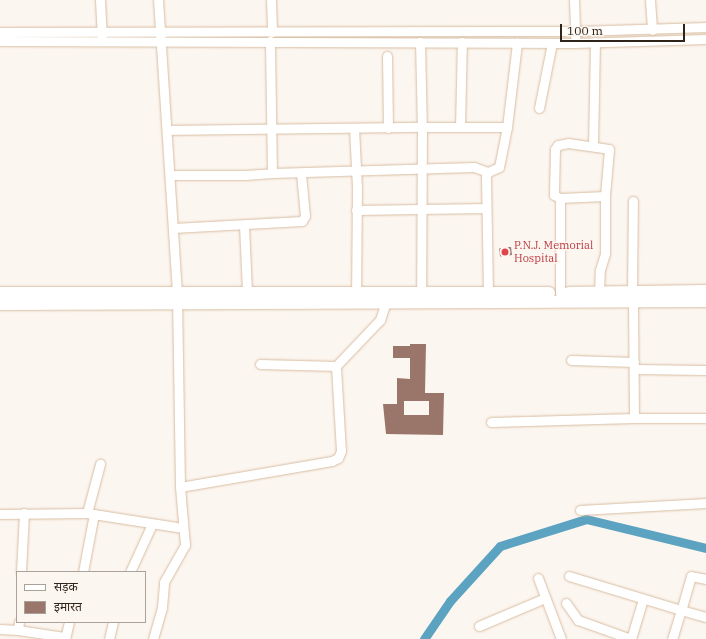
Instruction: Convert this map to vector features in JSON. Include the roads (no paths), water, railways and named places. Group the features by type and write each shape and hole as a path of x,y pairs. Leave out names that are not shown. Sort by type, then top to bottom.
{"main road":[{"path":"0,293 386,302 488,293 599,293 632,297 706,291"},
{"path":"0,304 177,298 247,292 356,294 421,293 439,298 632,297 706,301"}],"street":[{"path":"100,0 102,41"},
{"path":"153,639 162,607 164,582 185,545 180,488 177,298 158,0"},
{"path":"271,0 270,129 272,173"},
{"path":"574,0 575,43"},
{"path":"650,0 652,30"},
{"path":"0,41 161,42 271,36 575,32 706,27"},
{"path":"0,32 161,32 420,42 575,43 706,39"},
{"path":"420,42 422,128 421,293"},
{"path":"460,127 462,42"},
{"path":"170,175 245,175 272,173 301,174 356,169 474,167 488,172 499,167 507,127 517,42"},
{"path":"593,146 595,42"},
{"path":"539,108 552,43"},
{"path":"387,56 388,128"},
{"path":"167,130 507,127"},
{"path":"354,128 356,169 356,294"},
{"path":"599,293 600,270 605,254 605,196 610,152 607,148 593,146 568,144 556,147 554,194 560,198 605,196"},
{"path":"488,172 486,176 488,293"},
{"path":"173,228 302,222 305,216 301,174"},
{"path":"560,198 560,293"},
{"path":"633,201 632,297 634,418"},
{"path":"356,210 486,208"},
{"path":"244,224 247,292"},
{"path":"180,488 332,461 338,458 341,451 336,366 380,320 386,302"},
{"path":"571,360 706,370"},
{"path":"260,364 336,366"},
{"path":"491,422 634,418 706,418"},
{"path":"83,571 90,514 100,464"},
{"path":"580,510 706,503"},
{"path":"21,571 24,513"},
{"path":"0,514 90,514 183,528"},
{"path":"130,571 152,524"},
{"path":"569,576 706,617"},
{"path":"672,639 682,610 690,576 706,579"},
{"path":"538,578 561,639"},
{"path":"479,626 545,598"},
{"path":"566,603 578,620 631,639 643,599"},
{"path":"0,629 19,626 65,638 69,623"},
{"path":"110,639 113,623"}],"waterway":[{"path":"424,639 450,601 500,546 586,519 706,548"}],"place":[{"name":"P.N.J. Memorial Hospital","path":"505,252"}]}
